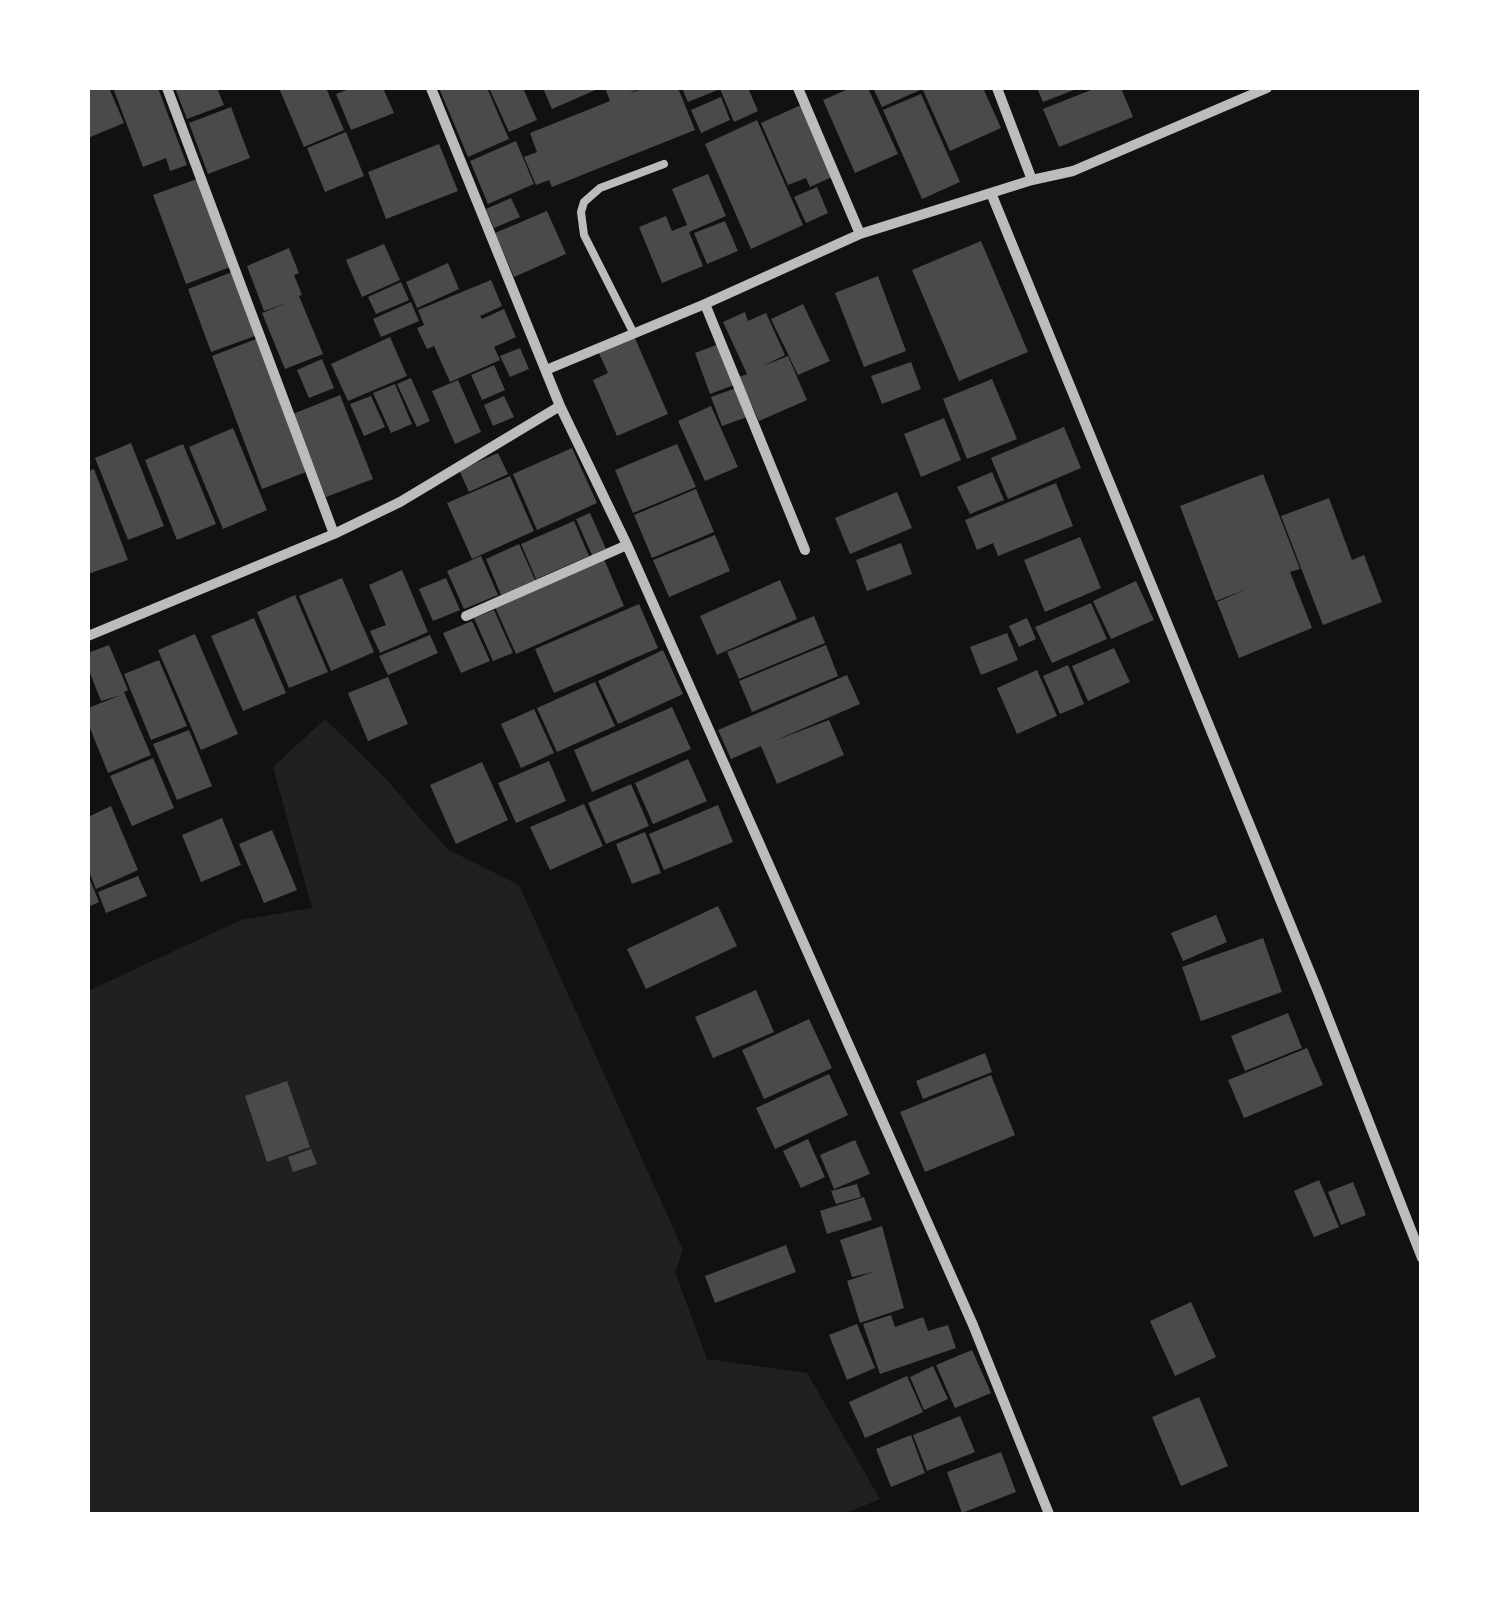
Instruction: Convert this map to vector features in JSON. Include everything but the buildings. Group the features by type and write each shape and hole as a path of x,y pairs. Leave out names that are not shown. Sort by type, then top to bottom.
{"street":[{"path":"167,88 334,534"},
{"path":"432,88 560,406 627,545 973,1325 1048,1514"},
{"path":"798,88 860,234"},
{"path":"997,88 1032,180"},
{"path":"546,370 706,304 860,234 991,192 1073,171 1268,88"},
{"path":"991,192 1318,992 1422,1258"},
{"path":"706,304 805,550"},
{"path":"88,636 334,534 400,502 560,406"},
{"path":"466,616 627,545"}],"lane":[{"path":"634,332 584,235 581,212 584,202 600,188 664,164"}],"shaded area":[{"path":"325,719 385,778 447,849 519,885 683,1250 675,1272 707,1359 807,1373 880,1499 844,1514 88,1514 88,991 241,920 312,908 273,767"}]}
